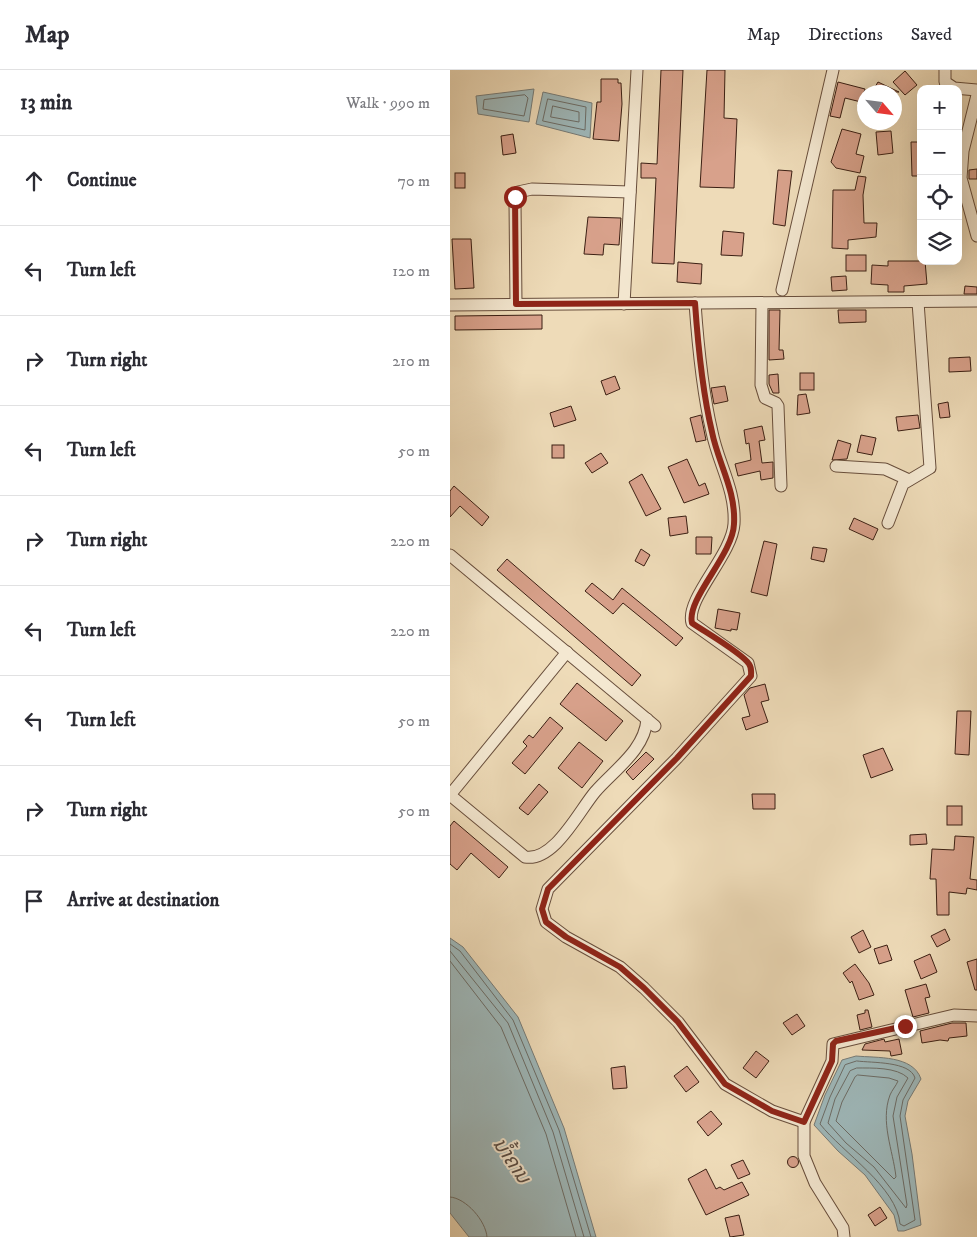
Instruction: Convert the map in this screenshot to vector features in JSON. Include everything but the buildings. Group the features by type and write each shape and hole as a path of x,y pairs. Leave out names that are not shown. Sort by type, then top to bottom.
{"street":[{"path":"624,304 637,70"},
{"path":"782,290 833,70"},
{"path":"945,70 945,82 954,88 977,90"},
{"path":"977,95 963,151 961,178 977,236"},
{"path":"516,304 515,202 518,192 532,189 630,192"},
{"path":"450,305 977,301"},
{"path":"888,523 899,491 909,480 927,472 930,463 918,302"},
{"path":"695,303 698,338 712,433 732,495 734,522 729,546 698,598 691,612 691,618 692,623 748,662 751,676 677,758 548,889 542,909 546,922 566,937 620,967 644,988 678,1022 725,1084 772,1111 804,1122"},
{"path":"762,303 761,384 765,398 776,402 778,406 781,486"},
{"path":"836,466 885,469 909,480"},
{"path":"450,555 567,652 651,722 634,751 594,794 559,839 545,852 533,858 525,857 450,795 567,652"},
{"path":"844,1237 843,1228 815,1184 804,1156 804,1122 832,1061 832,1046 836,1041 954,1015 977,1016"}],"water":[{"path":"534,89 529,122 478,114 476,96"},
{"path":"543,92 592,103 590,138 536,124"},
{"name":"ນ້ຳຄານ","path":"450,938 463,947 518,1017 564,1128 596,1237 469,1237 450,1213"},
{"path":"856,1056 893,1059 902,1062 917,1071 921,1079 908,1101 905,1116 921,1225 904,1231 898,1231 894,1215 865,1175 838,1151 814,1125 825,1095 842,1060"}],"route":[{"path":"515,197 516,304 695,303 704,384 712,433 732,495 734,522 733,535 729,546 698,598 691,612 691,618 692,623 731,649 748,662 751,668 751,676 677,758 548,889 544,896 542,909 546,922 566,937 620,967 644,988 678,1022 725,1084 772,1111 804,1122 832,1061 832,1046 836,1041 905,1026"}]}
